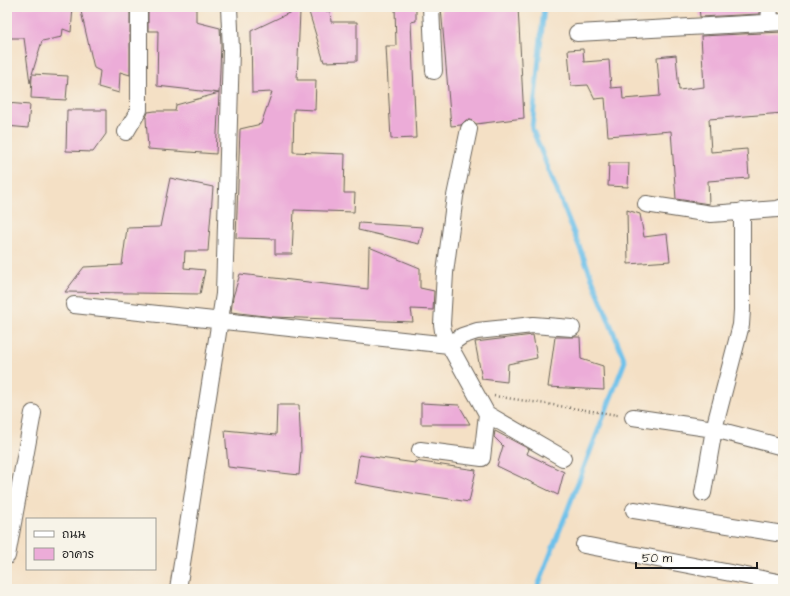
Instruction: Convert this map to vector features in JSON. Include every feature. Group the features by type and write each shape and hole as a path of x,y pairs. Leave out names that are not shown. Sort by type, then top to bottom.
{"street":[{"path":"126,132 139,110 139,7"},
{"path":"178,589 224,286 231,50 229,7"},
{"path":"431,7 434,71"},
{"path":"577,33 774,17"},
{"path":"469,129 458,178 445,273 442,324 443,331 449,345 487,414 563,458"},
{"path":"646,204 711,214 777,209 783,207"},
{"path":"703,493 714,429 740,325 742,310 742,211"},
{"path":"74,305 219,322 449,345 462,336 477,331 533,325 572,328"},
{"path":"7,556 33,413"},
{"path":"420,450 482,458 487,414"},
{"path":"633,417 714,429 783,447"},
{"path":"634,510 783,534"},
{"path":"584,545 783,583"}],"path":[{"path":"476,393 616,414"}],"building":[{"path":"7,7 73,7 71,32 63,29 62,37 42,41 32,74 68,76 66,100 31,98 32,75 30,83 24,38 7,38"},
{"path":"80,7 130,7 130,75 120,72 119,93 98,87 100,71 94,68"},
{"path":"148,7 196,7 196,22 220,28 221,44 219,93 157,86 158,31 148,31"},
{"path":"395,7 416,7 416,21 411,22 416,138 391,139 386,46 396,46"},
{"path":"441,7 518,7 524,118 476,124 471,120 466,120 461,125 451,126"},
{"path":"699,7 760,7 760,14 700,17"},
{"path":"330,11 331,22 357,22 357,61 324,62 309,12"},
{"path":"291,12 300,12 297,80 316,80 315,110 294,109 293,152 345,154 344,193 355,193 354,212 294,210 292,254 275,254 275,239 236,238 240,129 261,124 272,92 252,93 251,31"},
{"path":"783,32 783,113 709,119 711,152 747,149 749,178 708,181 709,204 676,199 671,131 608,136 605,98 595,99 588,85 571,86 568,50 583,49 584,62 609,60 611,88 622,87 623,99 660,96 657,57 676,55 679,90 704,87 701,36"},
{"path":"219,93 216,154 148,149 146,118 148,112 175,111 176,105"},
{"path":"7,103 30,105 28,128 7,126"},
{"path":"67,110 106,110 106,134 93,152 66,151"},
{"path":"609,163 629,163 628,187 608,186"},
{"path":"170,178 213,187 208,251 185,251 184,268 205,270 200,294 65,292 84,267 122,265 127,228 160,227"},
{"path":"627,210 640,214 644,237 667,234 670,261 628,264"},
{"path":"359,223 423,227 419,244 358,230"},
{"path":"369,247 420,268 420,288 434,291 433,310 411,309 413,322 273,317 231,312 233,297 240,274 368,289"},
{"path":"533,335 537,358 508,364 507,382 482,379 475,342"},
{"path":"555,337 580,337 581,359 603,366 604,390 548,387"},
{"path":"421,403 459,405 470,424 421,424"},
{"path":"277,405 299,405 301,450 299,475 228,467 225,430 276,435"},
{"path":"495,431 529,449 527,454 564,472 558,495 497,466 503,446 494,437"},
{"path":"359,455 476,470 469,502 355,483"}],"waterway":[{"path":"537,589 625,361 532,128 544,7"}]}
